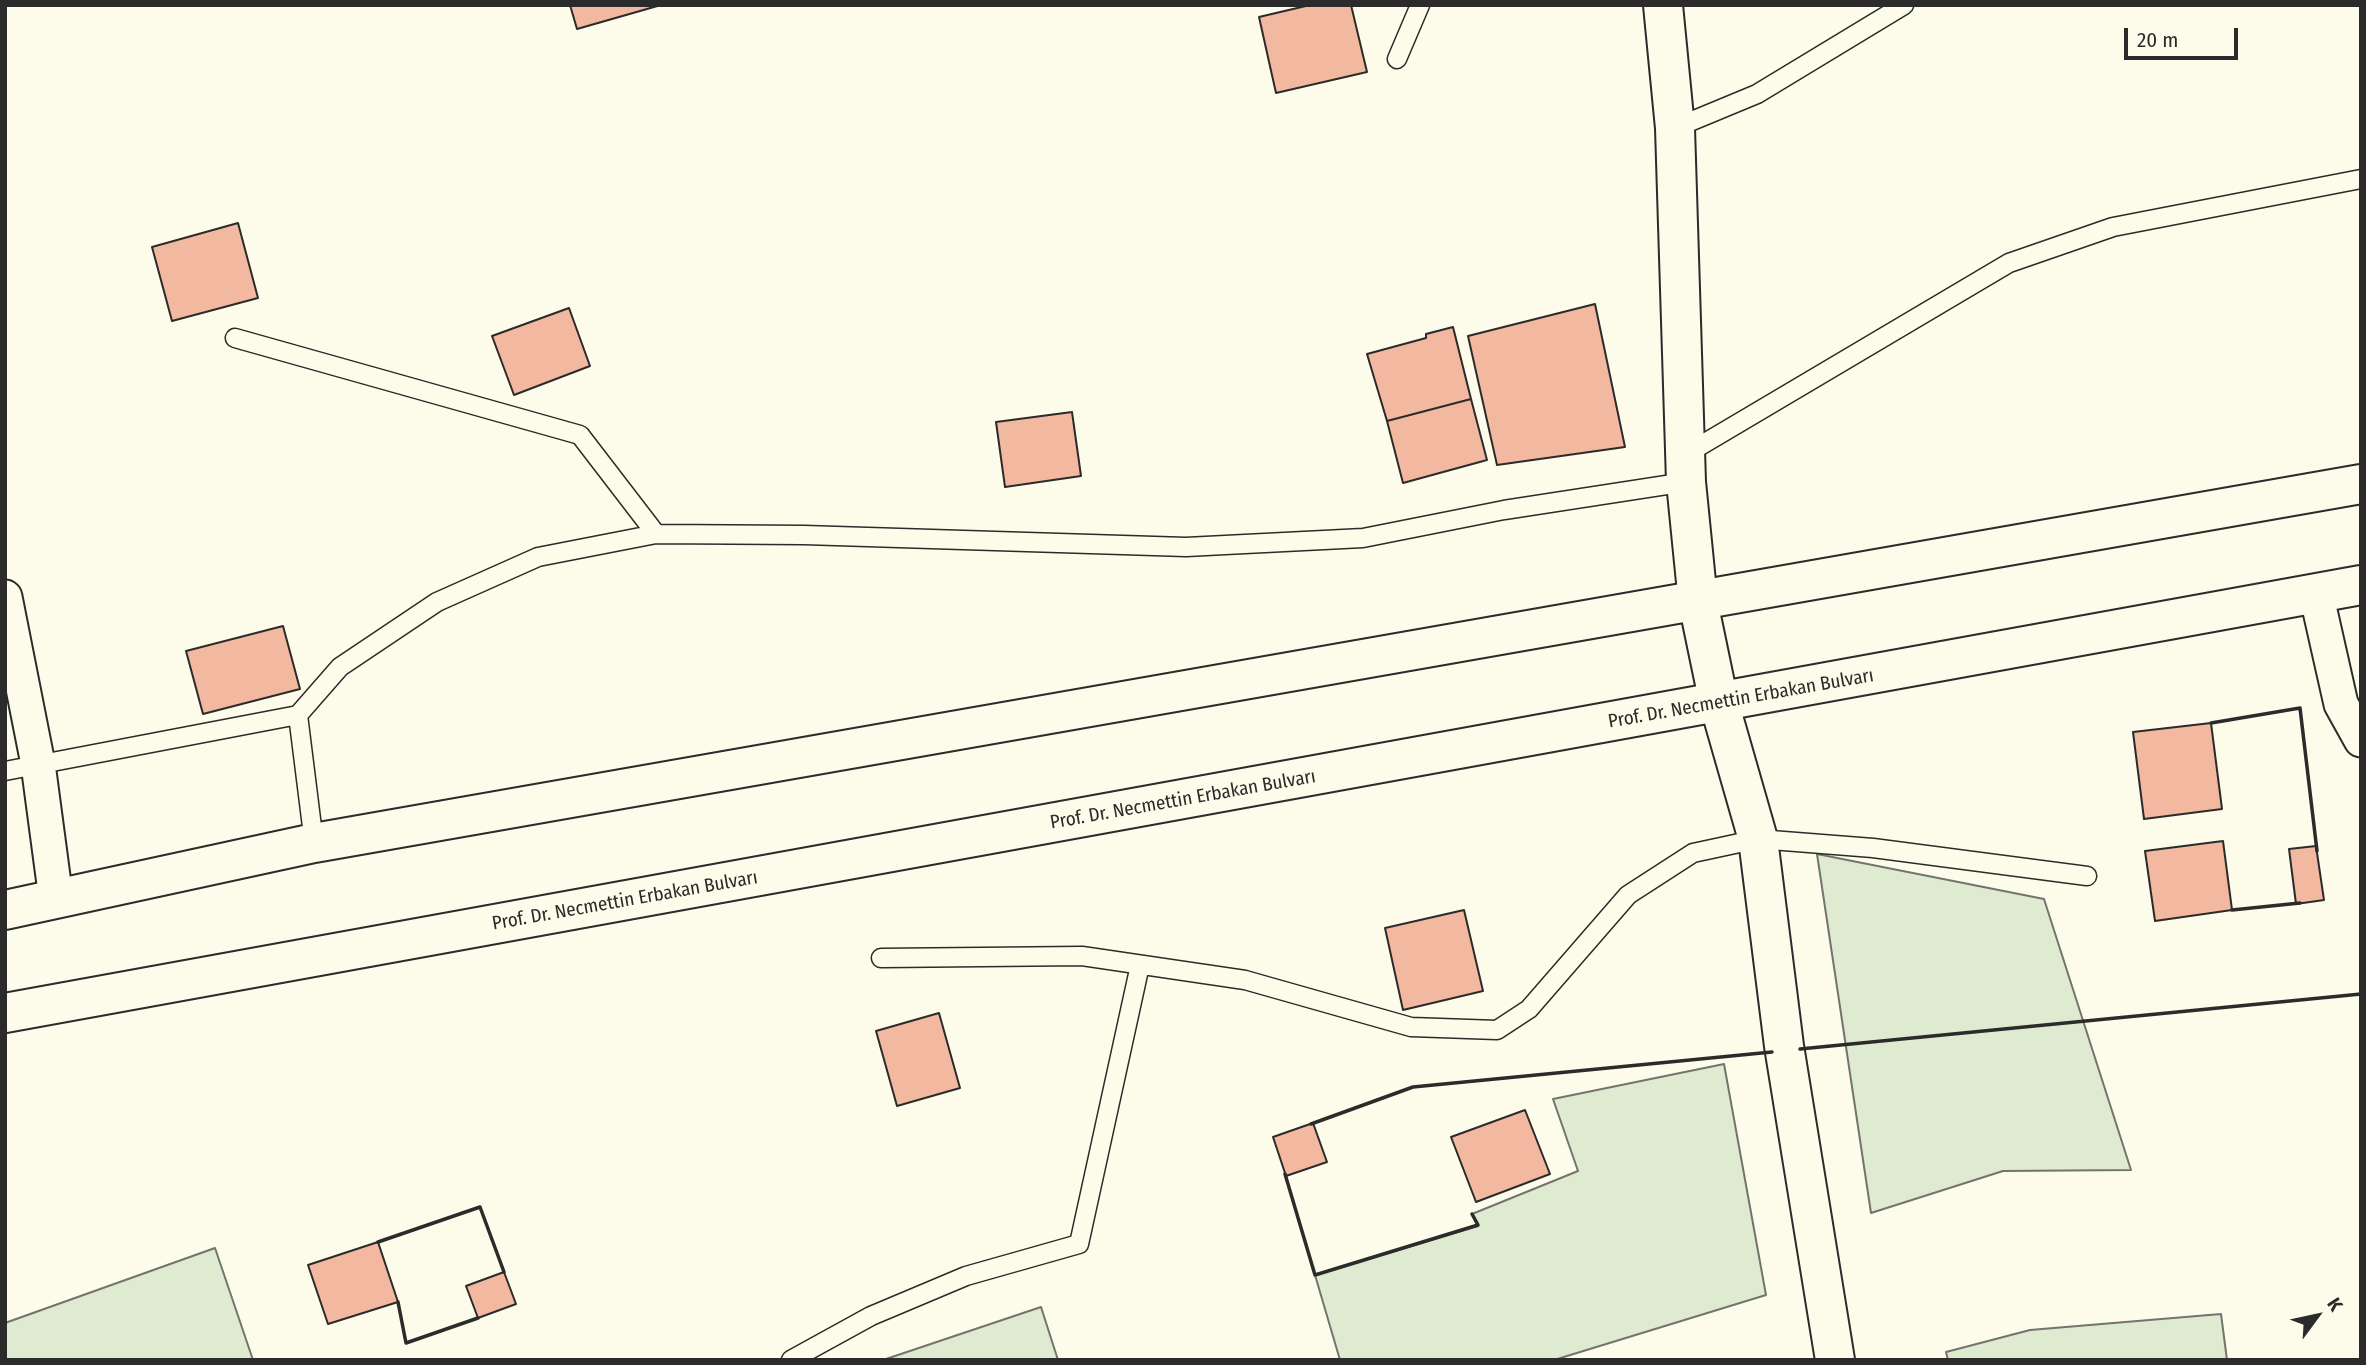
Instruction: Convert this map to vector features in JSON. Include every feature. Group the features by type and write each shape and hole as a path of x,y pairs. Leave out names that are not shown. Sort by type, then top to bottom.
{"main road":[{"path":"1663,5 1675,128 1687,467 1699,602 1719,703 1758,839 1784,1046 1835,1360"},
{"path":"5,910 314,843 2361,484"},
{"name":"Prof. Dr. Necmettin Erbakan Bulvarı","path":"5,1013 2361,585"}],"street":[{"path":"2316,593 2341,704 2361,740"},
{"path":"5,597 38,764 56,899"}],"lane":[{"path":"1397,59 1420,5"},
{"path":"1675,128 1757,94 1904,5"},
{"path":"5,771 298,715 340,667 437,602 538,556 656,534 804,535 1186,547 1363,538 1504,510 1687,467 2008,263 2113,227 2361,178"},
{"path":"235,338 580,435 656,534"},
{"path":"298,715 314,843"},
{"path":"881,958 1082,956 1245,980 1411,1027 1497,1030 1529,1009 1628,895 1693,853 1758,839 1872,848 2087,876"},
{"path":"791,1360 871,1316 966,1276 1079,1244 1140,965"}],"green space":[{"path":"1817,854 2044,899 2131,1170 2003,1171 1871,1213"},
{"path":"1724,1064 1766,1295 1554,1360 1340,1360 1315,1275 1478,1226 1472,1214 1578,1171 1553,1099"},
{"path":"215,1248 253,1360 5,1360 5,1323"},
{"path":"1041,1307 1058,1360 883,1360"},
{"path":"2221,1314 2227,1360 1948,1360 1946,1352 2030,1330"}],"building":[{"path":"570,5 661,5 577,29"},
{"path":"1310,5 1351,5 1367,72 1276,93 1259,17"},
{"path":"238,223 258,298 172,321 152,247"},
{"path":"1595,304 1625,447 1497,465 1468,336"},
{"path":"569,308 590,366 514,395 492,336"},
{"path":"1453,327 1471,399 1387,421 1367,354 1426,338 1426,334"},
{"path":"1471,399 1487,460 1403,483 1387,421"},
{"path":"1072,412 1081,476 1005,487 996,422"},
{"path":"283,626 300,689 203,714 186,651"},
{"path":"2211,723 2222,809 2144,819 2133,732"},
{"path":"2223,841 2232,910 2155,921 2145,851"},
{"path":"2316,846 2324,900 2296,904 2289,849"},
{"path":"1464,910 1483,991 1403,1010 1385,928"},
{"path":"939,1013 960,1088 897,1106 876,1031"},
{"path":"1525,1110 1550,1174 1476,1202 1451,1137"},
{"path":"1313,1123 1327,1162 1286,1176 1273,1137"},
{"path":"378,1242 398,1302 328,1324 308,1265"},
{"path":"504,1272 516,1304 478,1318 466,1286"}],"wall":[{"path":"2211,723 2300,708 2317,851"},
{"path":"2232,910 2300,903"},
{"path":"1800,1049 2361,994"},
{"path":"1311,1124 1413,1087 1772,1052"},
{"path":"1285,1174 1315,1275 1478,1225 1472,1214"},
{"path":"378,1242 480,1207 504,1272"},
{"path":"398,1302 406,1343 478,1318"}]}
